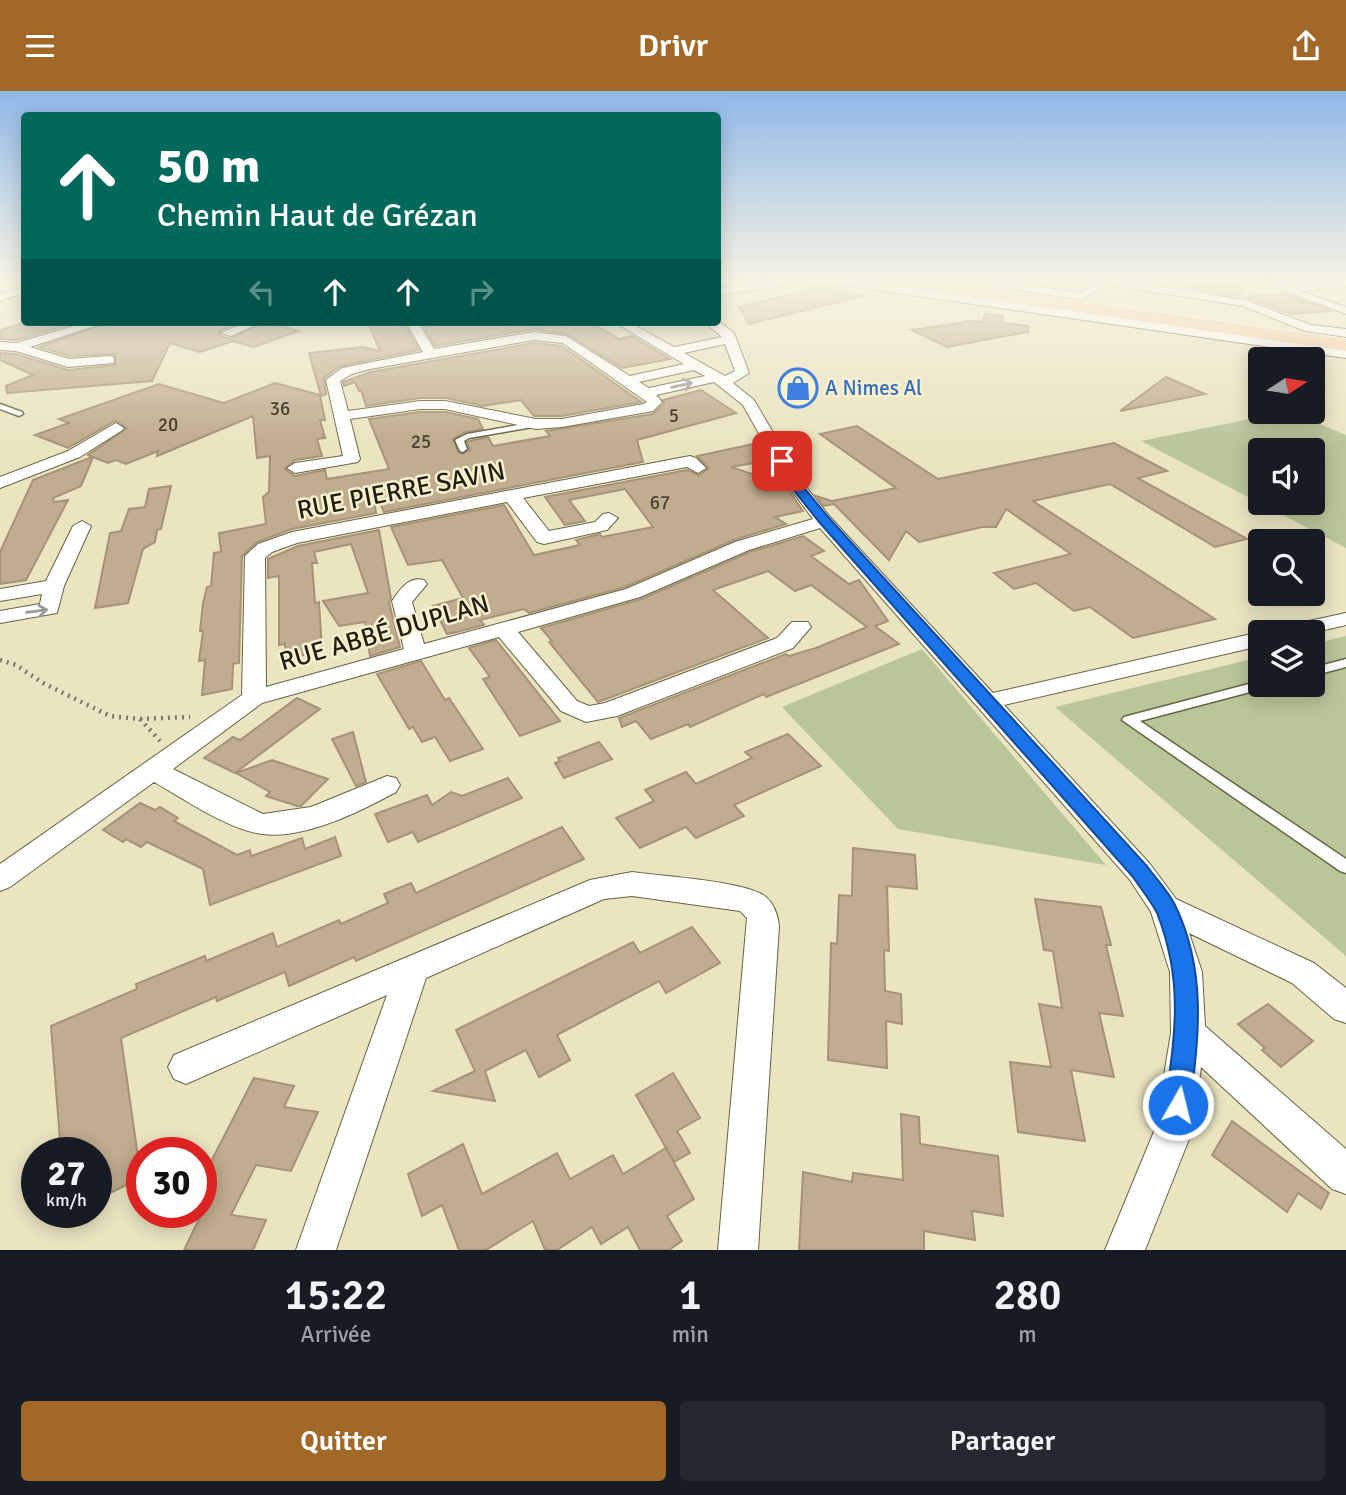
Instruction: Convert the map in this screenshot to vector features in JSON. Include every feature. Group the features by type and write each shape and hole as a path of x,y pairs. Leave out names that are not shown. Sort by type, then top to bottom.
{"main road":[{"path":"1274,334 1346,343"},
{"path":"1285,334 1346,343"}],"street":[{"path":"17,347 60,334"},
{"path":"419,334 430,353"},
{"path":"643,334 720,379 749,403 795,484 824,521 1140,871 1166,908 1186,972 1188,1033 1174,1129 1125,1250"},
{"path":"647,393 742,373 728,334"},
{"path":"1210,334 1346,354"},
{"path":"295,468 352,459 341,416 333,380 346,371 430,353 522,338 551,337 566,341 624,377 647,393 655,403 648,408 562,423 536,424 445,405 420,405 341,416"},
{"path":"674,351 729,339"},
{"path":"0,346 17,347 68,363 109,360"},
{"path":"624,377 697,365"},
{"path":"0,483 74,454 116,428"},
{"name":"RUE PIERRE SAVIN","path":"254,698 255,557 265,548 292,538 690,461 698,468"},
{"path":"512,496 544,538 601,526 609,518"},
{"name":"RUE ABBÉ DUPLAN","path":"0,879 254,698 633,593 742,547 824,521"},
{"path":"0,617 50,609 54,586 82,526"},
{"path":"415,652 402,601 417,584"},
{"path":"0,595 54,586"},
{"path":"1325,624 1346,619"},
{"path":"503,628 569,706 586,714 609,710 785,643 800,627"},
{"path":"986,702 1248,642"},
{"path":"161,762 261,825 290,822 355,803 387,785"},
{"path":"186,1067 600,888 632,884 754,903 763,916 764,926 738,1250"},
{"path":"1166,908 1303,973 1346,1008"},
{"path":"316,1250 412,971"},
{"path":"1188,1033 1346,1175"}],"lane":[{"path":"0,406 19,414"},
{"path":"463,449 458,439 536,424"},
{"path":"1325,669 1346,663"},
{"path":"1248,688 1129,720 1342,861"}],"path":[{"path":"0,660 110,716 139,719 226,717"},
{"path":"139,719 161,762"}],"green space":[{"path":"1248,419 1248,424 1320,424 1346,435 1346,548 1325,537 1325,529 1310,529 1283,515 1325,515 1325,438 1248,438 1248,497 1141,441"},
{"path":"1346,636 1346,956 1055,707 1248,660 1248,697 1325,697 1325,641"},
{"path":"922,649 1106,865 898,829 782,707"}],"building":[{"path":"0,334 37,334 16,340 0,339"},
{"path":"76,334 220,334 230,339 240,334 290,334 253,347 233,341 200,352 170,343 152,381 7,393 6,386 33,375 0,360 0,353 16,354 68,370 116,365 115,354 69,356 39,347"},
{"path":"373,334 410,334 419,350 340,366 324,378 326,394 321,396 309,353 363,347 380,351"},
{"path":"428,334 504,334 435,346"},
{"path":"567,334 611,334 619,339 632,336 670,359 622,368"},
{"path":"920,334 1017,334 947,347"},
{"path":"534,343 562,346 641,402 562,416 534,416 521,400 483,406 446,398 420,398 366,406 361,390 359,391 355,382 344,386 343,382 371,372"},
{"path":"1166,377 1205,394 1120,411"},
{"path":"275,383 320,395 325,420 320,420 325,438 317,439 322,456 295,460 285,469 295,476 325,470 327,479 389,469 369,419 420,412 445,412 478,419 483,429 466,432 453,439 458,452 462,454 470,450 467,442 488,437 493,446 550,436 546,431 653,414 664,404 663,400 701,390 736,413 637,440 643,462 384,512 378,499 374,500 376,513 292,529 257,542 242,556 239,663 233,664 232,689 202,695 205,660 199,661 203,631 200,631 203,603 207,587 211,586 214,553 221,552 219,533 266,524 263,497 269,492 270,456 257,458 253,416 157,456 158,451 126,464 116,460 108,463 93,457 81,486 53,498 54,502 68,500 26,580 0,584 0,552 33,480 92,457 88,455 127,428 115,421 68,448 35,435 69,423 59,419 159,384 224,403"},
{"path":"857,426 938,479 1114,443 1167,471 1138,478 1247,539 1215,547 1110,484 1033,501 1215,619 1133,638 1090,607 1074,611 1036,583 1014,589 994,573 1071,554 1006,509 996,527 982,527 919,542 906,531 889,560 834,504 824,506 816,496 832,501 896,488 820,434"},
{"path":"753,444 771,460 731,467 785,485 803,511 775,517 786,524 734,540 625,587 529,613 524,609 480,620 484,625 457,632 447,634 433,606 463,598 442,560 408,565 391,527 504,505 534,555 580,545 576,540 653,527 625,489 569,500 585,521 565,525 545,497 687,470 699,475 709,468 697,456"},
{"path":"171,486 161,529 157,530 155,542 143,549 128,603 95,608 110,533 121,531 129,509 145,507 149,489"},
{"path":"379,530 391,598 389,602 400,647 370,656 365,622 339,626 323,601 368,593 351,544 314,552 317,563 312,563 315,603 319,602 322,650 286,660 285,644 279,645 279,576 268,578 268,559 298,546"},
{"path":"803,536 824,551 811,556 849,584 859,580 888,621 875,626 899,644 766,697 764,694 690,727 688,724 651,739 636,721 622,727 619,718 786,654 789,656 816,648 867,627 811,585 795,591 768,571 713,590 768,638 598,702 549,642 552,641 541,628 641,599 750,552"},
{"path":"496,640 560,721 520,736 483,679 490,677 469,648"},
{"path":"421,661 445,700 449,698 483,749 450,761 435,737 422,742 413,727 409,729 377,674"},
{"path":"297,698 320,709 235,773 204,758 233,737 240,740"},
{"path":"353,732 366,782 356,786 332,739"},
{"path":"788,734 821,766 734,805 744,816 696,838 686,827 640,848 616,818 654,801 645,790 686,772 696,784 752,758 745,752"},
{"path":"599,742 612,759 564,778 555,763 560,761 558,758"},
{"path":"272,760 328,779 301,806 297,806 266,796 270,792 236,773"},
{"path":"508,778 522,798 418,842 413,832 388,842 375,814 427,795 432,805 451,792 462,796"},
{"path":"140,803 155,810 160,807 178,818 174,821 237,855 250,850 251,856 302,838 305,849 335,837 341,856 210,905 203,869 147,842 141,847 126,839 123,842 103,830"},
{"path":"562,827 584,859 356,961 354,957 289,986 285,972 217,1001 216,997 121,1038 135,1137 126,1137 126,1185 112,1192 112,1137 60,1137 51,1026 137,989 136,984 205,956 206,961 273,933 277,947 339,920 341,924 388,903 384,894 411,883 416,893"},
{"path":"853,848 915,855 917,889 887,886 889,951 884,950 885,991 901,994 902,1024 886,1021 887,1068 828,1060 831,943 837,944 839,895 852,896"},
{"path":"1035,899 1101,907 1111,945 1106,945 1123,1016 1099,1013 1114,1077 1071,1070 1085,1141 1018,1132 1010,1062 1051,1067 1039,1004 1062,1008 1053,951 1044,950"},
{"path":"692,927 720,963 666,993 659,981 557,1035 570,1060 539,1077 526,1050 485,1071 495,1101 433,1091 475,1071 456,1030 633,942 640,953"},
{"path":"1268,1004 1313,1041 1281,1067 1262,1050 1265,1048 1238,1024"},
{"path":"673,1073 700,1118 677,1131 690,1153 674,1162 636,1095"},
{"path":"254,1078 294,1086 284,1107 318,1112 291,1171 256,1165 231,1215 266,1220 253,1250 184,1250 195,1228 217,1228 217,1150"},
{"path":"901,1114 919,1117 920,1144 998,1156 1003,1216 972,1211 975,1240 924,1231 924,1250 799,1250 803,1172 852,1182 853,1173 903,1180"},
{"path":"1232,1121 1329,1193 1321,1209 1298,1193 1287,1212 1212,1155"},
{"path":"463,1144 482,1194 557,1153 570,1179 613,1155 623,1174 666,1148 694,1199 667,1216 682,1241 669,1250 640,1250 628,1227 601,1244 592,1227 557,1250 545,1250 533,1221 486,1250 459,1250 442,1205 422,1216 408,1174"}],"place":[{"name":"A Nimes Al","path":"798,388"}],"route":[{"path":"782,461 795,484 824,521 1140,871 1166,908 1186,972 1188,1033 1178,1105"}]}
